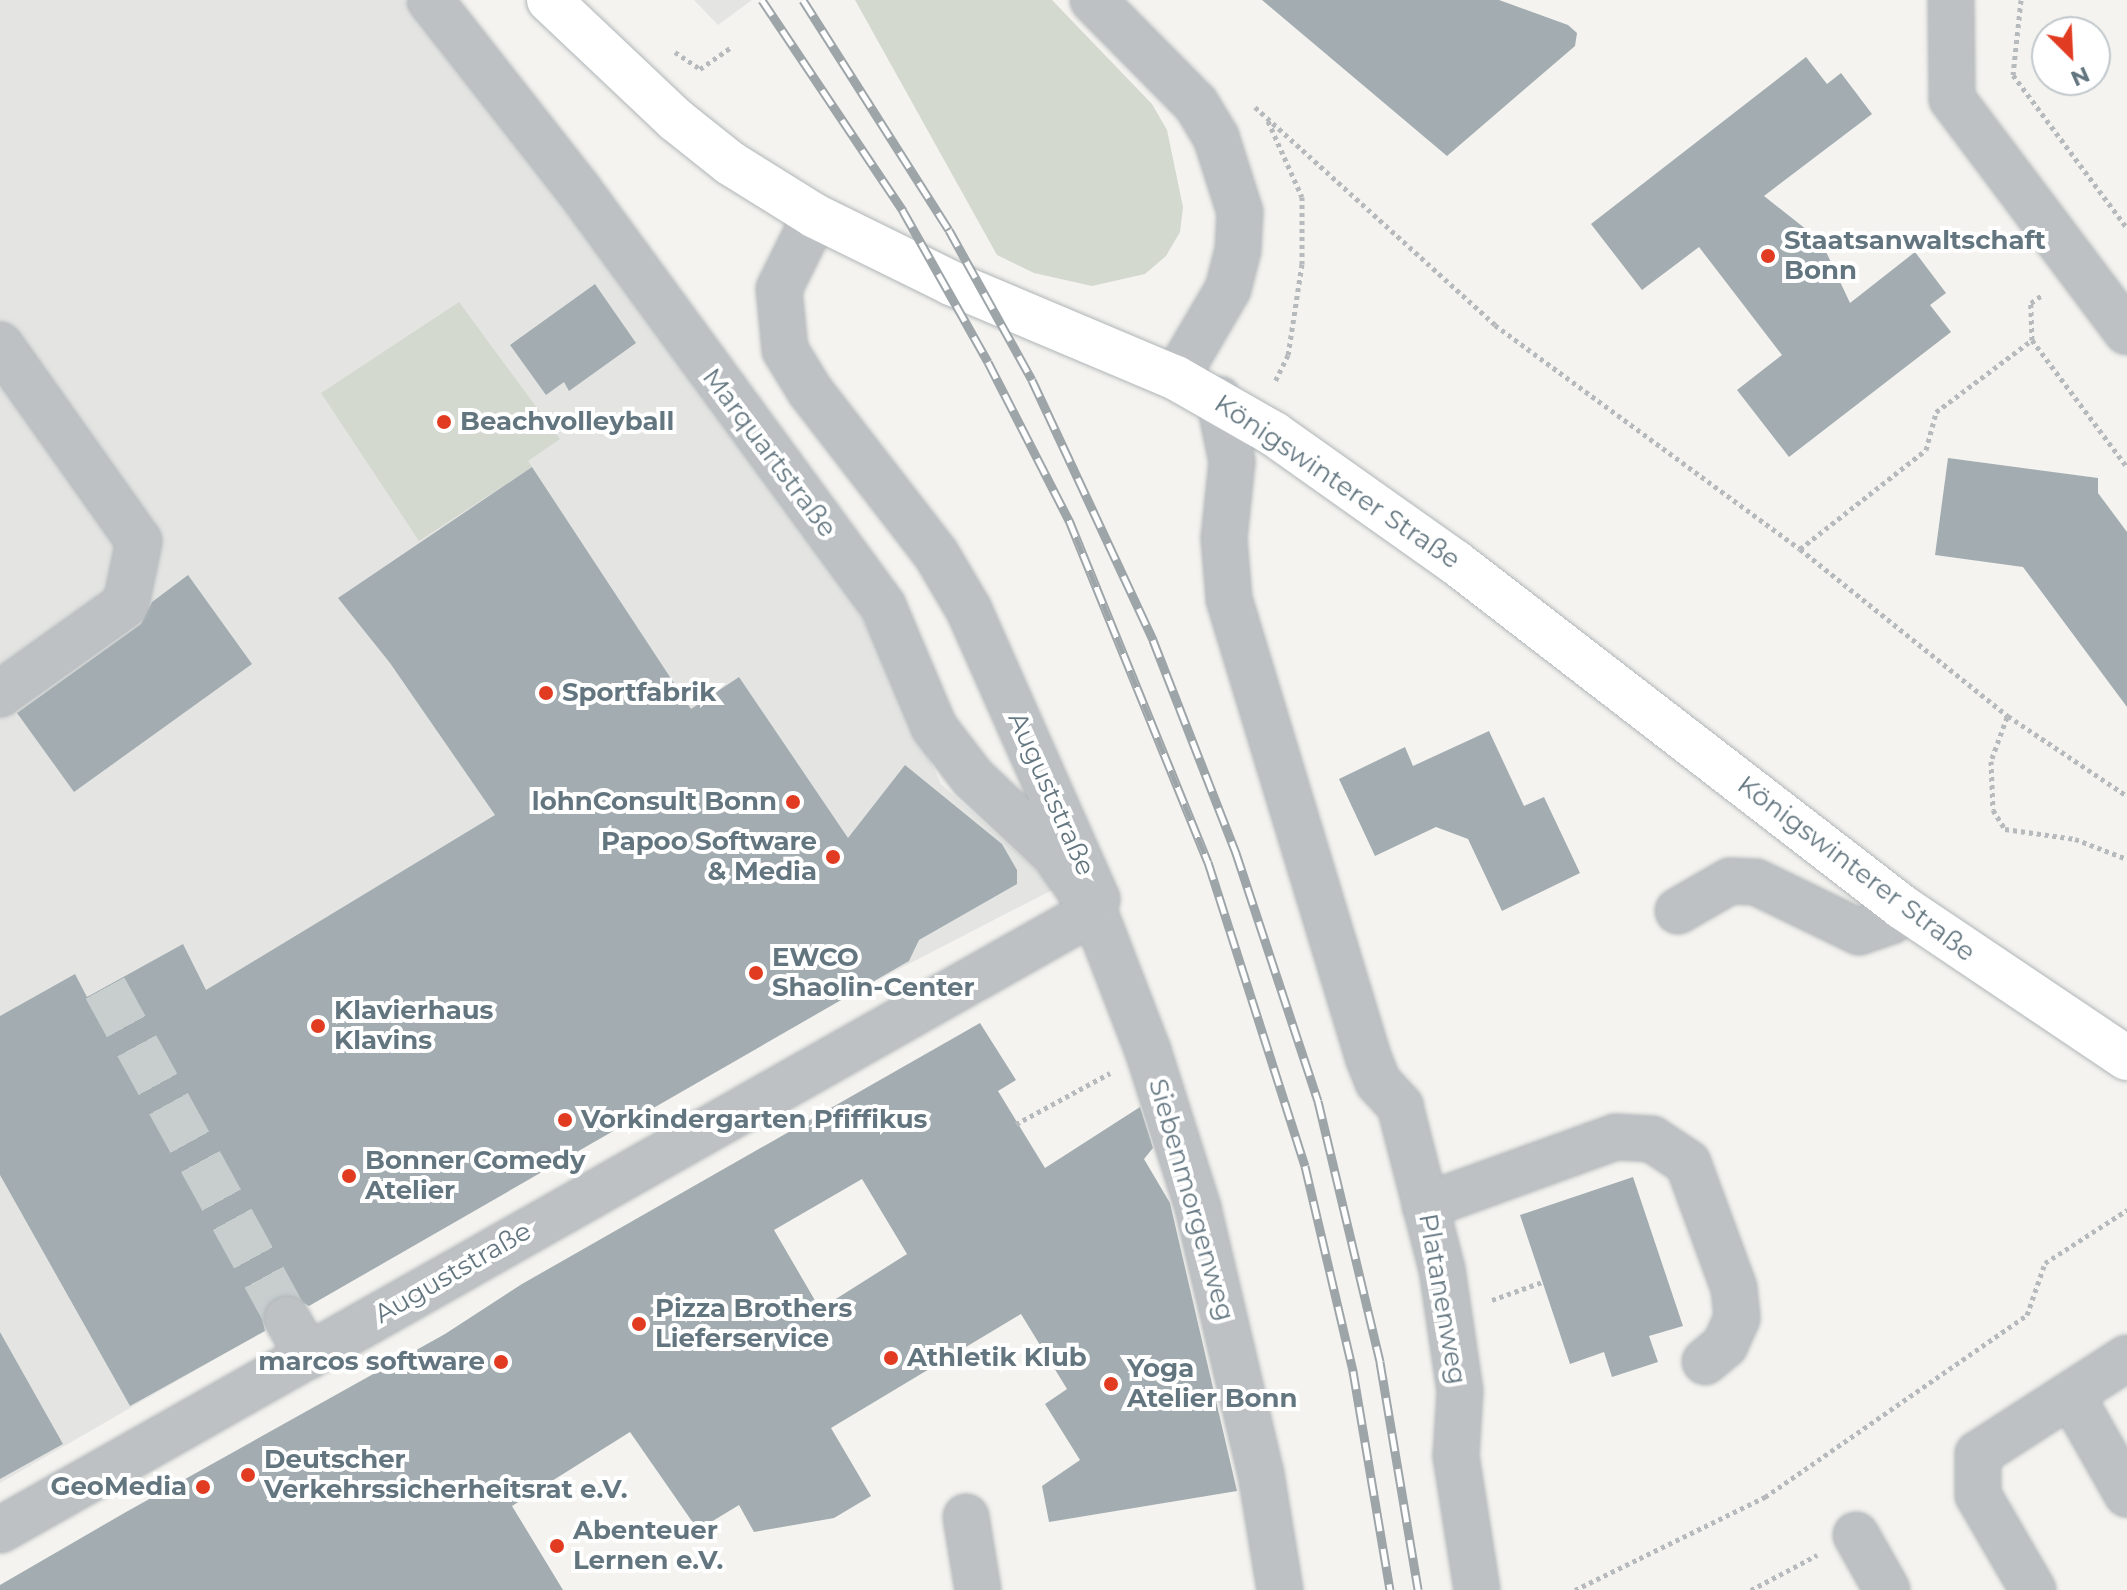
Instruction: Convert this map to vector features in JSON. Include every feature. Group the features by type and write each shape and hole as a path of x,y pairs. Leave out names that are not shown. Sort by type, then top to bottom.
{"main road":[{"name":"Königswinterer Straße","path":"549,0 687,128 730,163 815,216 951,283 1176,378 1237,411 1455,562 1902,907 2108,1038 2127,1058"}],"street":[{"name":"Marquartstraße","path":"430,0 579,190 883,606 934,727 973,778 1055,855 1094,911"},
{"path":"1093,0 1196,104 1216,137 1240,212 1238,250 1228,289 1176,378"},
{"path":"1951,0 1952,99 2127,332"},
{"name":"Auguststraße","path":"0,1530 1094,911 1097,899 969,610 936,554 810,391 785,350 779,289 815,216"},
{"path":"0,345 139,541 126,604 0,694"},
{"name":"Platanenweg","path":"1237,411 1224,538 1229,599 1368,1057 1378,1082 1400,1106 1450,1315 1460,1391 1456,1456 1477,1590"},
{"path":"1678,911 1730,881 1756,882 1859,932 1879,929 1902,907"},
{"name":"Siebenmorgenweg","path":"1094,911 1148,1051 1198,1208 1261,1474 1280,1590"},
{"path":"1425,1206 1616,1137 1652,1139 1688,1163 1734,1288 1737,1318 1725,1345 1705,1362"},
{"path":"287,1319 308,1356"},
{"path":"2033,1590 1978,1495 1978,1454 2127,1358"},
{"path":"2071,1395 2127,1494"},
{"path":"966,1517 978,1590"},
{"path":"1856,1535 1887,1590"}],"path":[{"path":"2021,0 2013,75 2127,228"},
{"path":"663,45 700,69 731,47"},
{"path":"1247,99 1495,325 1800,549 2008,716 2127,796"},
{"path":"1237,411 1288,355 1302,264 1302,197 1267,120"},
{"path":"2077,266 2031,303 2032,340 2127,467"},
{"path":"1800,549 1926,450 1936,412 2032,340"},
{"path":"2008,716 1991,761 1993,810 2005,829 2075,839 2127,859"},
{"path":"1016,1124 1148,1051"},
{"path":"1575,1590 1765,1497 2027,1315 2045,1263 2127,1210"},
{"path":"1502,1297 1542,1282"},
{"path":"1751,1590 1856,1535"}],"shaded area":[{"path":"0,0 404,0 456,51 857,607 941,784 1056,888 837,1001 0,1483"},
{"path":"694,0 752,0 718,25"},
{"path":"855,0 1052,0 1152,104 1167,130 1183,207 1180,232 1166,256 1145,274 1092,286 1034,273 997,255"},
{"name":"Beachvolleyball","path":"459,302 560,439 528,461 532,467 419,541 321,393"}],"building":[{"path":"1262,0 1499,0 1568,25 1577,33 1575,46 1447,156"},
{"name":"Staatsanwaltschaft Bonn","path":"1806,57 1827,84 1841,73 1872,114 1764,196 1821,241 1850,303 1915,252 1946,293 1930,305 1951,332 1789,457 1737,390 1782,355 1699,247 1642,290 1591,224"},
{"path":"595,284 636,343 569,391 564,382 546,395 510,345"},
{"path":"1948,458 2098,478 2098,493 2127,532 2127,707 2023,567 1935,555"},
{"path":"532,467 691,709 739,677 848,838 905,765 1002,844 1017,870 1017,884 919,940 909,961 309,1306 288,1294 274,1298 262,1318 265,1331 130,1406 0,1175 0,1016 75,974 87,997 183,944 206,990 495,815 390,663 338,598"},
{"path":"188,575 252,664 74,792 17,713 141,624 152,602"},
{"path":"1489,731 1524,806 1544,797 1580,873 1502,911 1468,839 1436,827 1375,856 1339,779 1405,747 1413,766"},
{"path":"980,1023 1016,1080 998,1091 1045,1168 1140,1107 1153,1148 1144,1159 1170,1203 1237,1491 1049,1522 1042,1486 1080,1460 1045,1404 1067,1389 1021,1314 831,1428 871,1496 834,1518 754,1532 739,1505 698,1530 630,1432 512,1506 563,1590 0,1590 0,1585 445,1334 522,1284","holes":["862,1179 907,1254 820,1309 774,1230"]},
{"path":"1633,1177 1683,1326 1649,1336 1658,1362 1612,1377 1604,1352 1570,1364 1520,1215"},
{"path":"0,1332 63,1444 0,1479"}],"tunnel":[{"path":"105,988 287,1319"}],"railway":[{"path":"762,0 903,211 988,362 1069,520 1208,862 1305,1166 1353,1371 1390,1590"},
{"path":"803,0 949,230 1032,380 1153,640 1236,853 1318,1101 1380,1362 1418,1590"}],"place":[{"name":"Staatsanwaltschaft Bonn","path":"1768,256"},
{"name":"Beachvolleyball","path":"444,422"},
{"name":"Sportfabrik","path":"546,693"},
{"name":"lohnConsult Bonn","path":"793,802"},
{"name":"Papoo Software & Media","path":"833,857"},
{"name":"EWCO Shaolin-Center","path":"756,973"},
{"name":"Klavierhaus Klavins","path":"318,1026"},
{"name":"Vorkindergarten Pfiffikus","path":"565,1120"},
{"name":"Bonner Comedy Atelier","path":"349,1176"},
{"name":"Pizza Brothers Lieferservice","path":"639,1324"},
{"name":"Athletik Klub","path":"891,1358"},
{"name":"marcos software","path":"501,1362"},
{"name":"Yoga Atelier Bonn","path":"1111,1384"},
{"name":"Deutscher Verkehrssicherheitsrat e.V.","path":"248,1475"},
{"name":"GeoMedia","path":"203,1487"},
{"name":"Abenteuer Lernen e.V.","path":"557,1546"}]}
